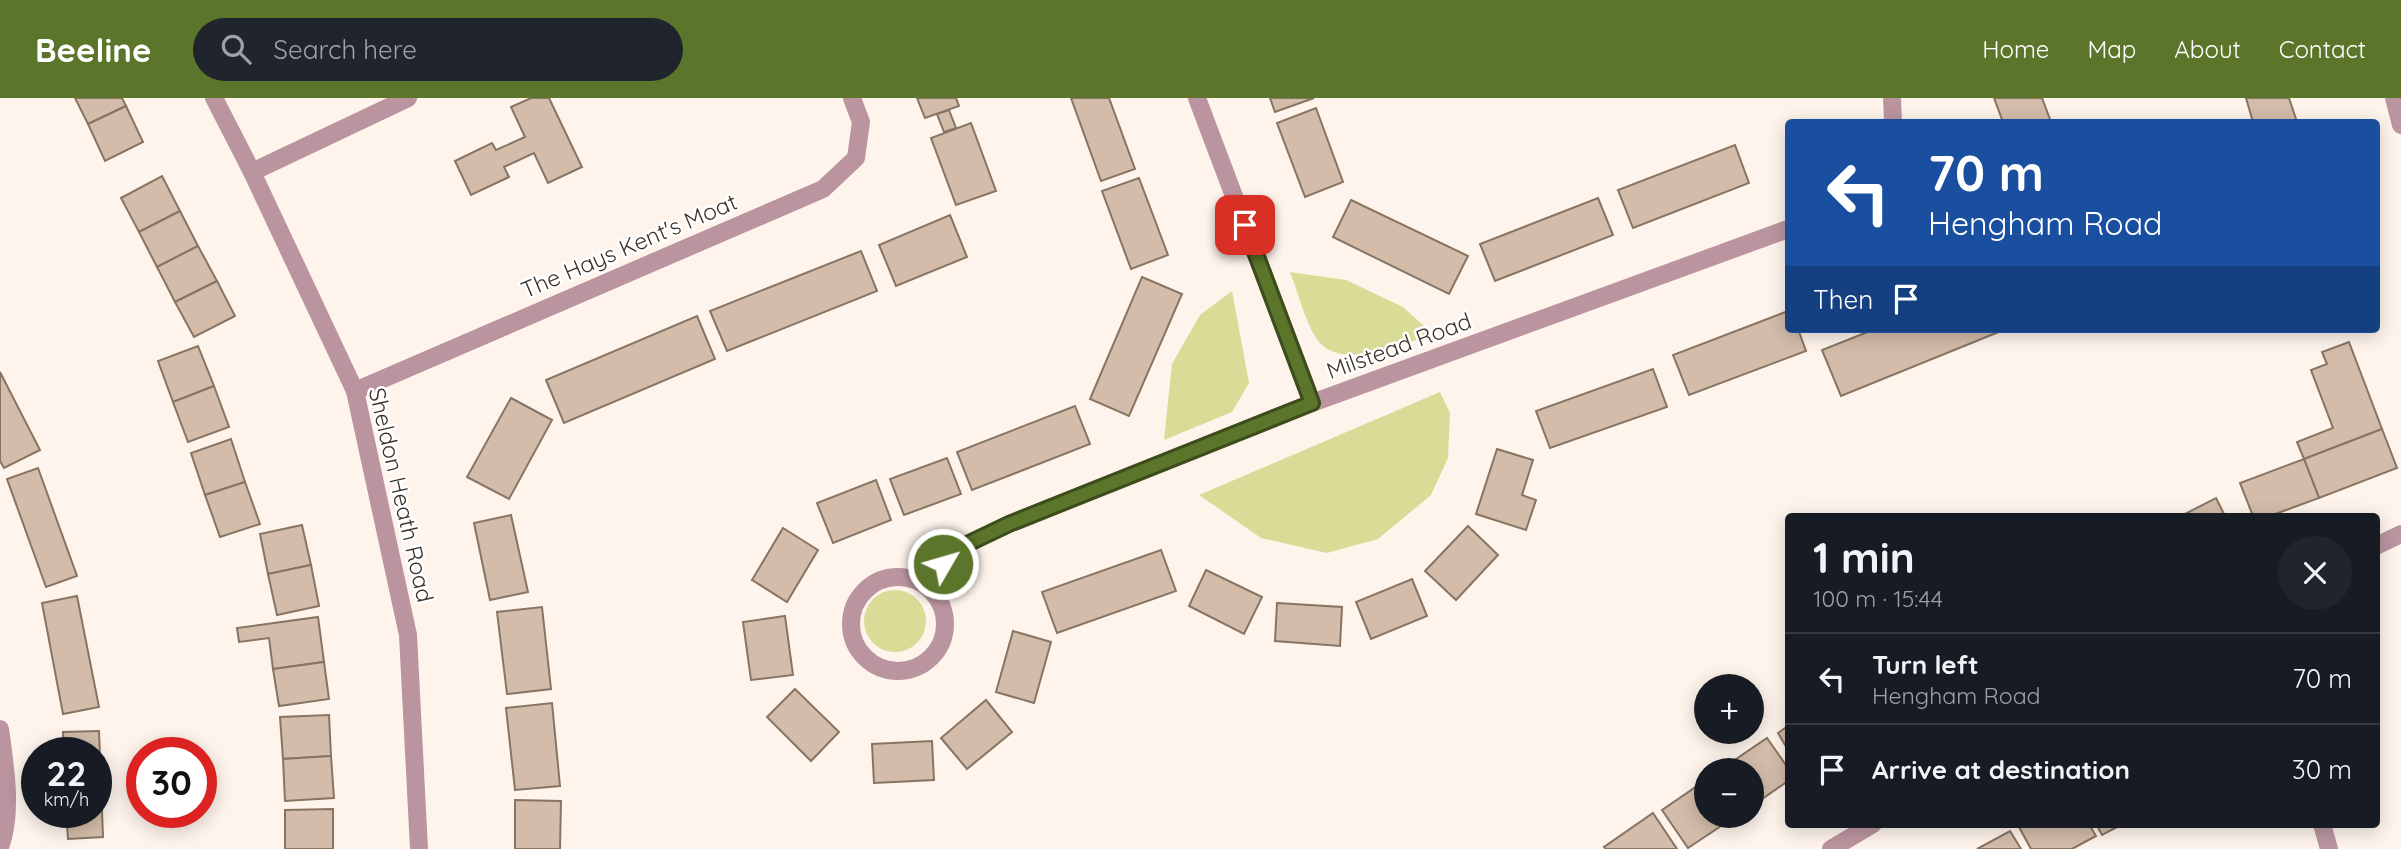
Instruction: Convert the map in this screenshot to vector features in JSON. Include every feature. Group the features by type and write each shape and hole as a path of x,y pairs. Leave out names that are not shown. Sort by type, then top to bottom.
{"street":[{"name":"Sheldon Heath Road","path":"214,98 253,172 355,391 408,635 419,849"},
{"path":"253,172 408,98"},
{"name":"The Hays Kent's Moat","path":"355,391 823,189 856,158 861,122 852,98"},
{"path":"1197,98 1312,403"},
{"path":"1892,98 1893,119"},
{"path":"2395,98 2401,125"},
{"name":"Milstead Road","path":"923,582 963,546 1009,524 1312,403 1785,230"},
{"path":"2380,544 2401,534"},
{"path":"895,576 923,582 942,603 946,616 942,644 923,664 911,670 883,669 870,662 853,639 853,610 859,597 881,579 895,576"},
{"path":"0,729 4,761 5,833 0,847"},
{"path":"1831,849 1865,828"},
{"path":"2323,828 2329,849"}],"green space":[{"path":"1290,272 1346,280 1403,307 1433,334 1372,353 1340,354 1326,348 1312,331"},
{"path":"1232,291 1249,383 1232,412 1164,440 1172,364 1200,315"},
{"path":"1440,392 1450,413 1448,458 1431,495 1378,539 1327,553 1261,538 1199,495"},
{"path":"895,590 907,592 917,599 924,609 924,633 917,643 907,650 895,652 883,650 873,643 866,633 864,621 866,609 873,599 883,592"}],"building":[{"path":"75,98 122,98 126,106 88,124"},
{"path":"531,98 549,98 582,167 548,183 534,153 504,167 509,177 471,195 455,161 492,143 496,150 525,137 511,107"},
{"path":"917,98 956,98 959,106 925,118"},
{"path":"1071,98 1109,98 1135,169 1101,181"},
{"path":"1270,98 1314,98 1275,112"},
{"path":"1994,98 2042,98 2050,119 2002,119"},
{"path":"2246,98 2289,98 2296,119 2252,119"},
{"path":"126,106 143,142 105,161 88,124"},
{"path":"1316,108 1343,182 1305,197 1277,123"},
{"path":"949,110 956,128 944,132 937,114"},
{"path":"971,123 996,191 956,205 931,138"},
{"path":"1735,145 1749,183 1633,228 1618,190"},
{"path":"162,176 180,211 139,232 121,198"},
{"path":"1139,178 1168,255 1131,269 1102,191"},
{"path":"1598,198 1613,235 1495,281 1480,244"},
{"path":"1351,200 1468,256 1449,294 1333,237"},
{"path":"180,211 198,246 157,267 139,232"},
{"path":"950,215 967,257 896,286 879,245"},
{"path":"198,246 217,281 175,302 157,267"},
{"path":"861,251 877,291 727,351 710,311"},
{"path":"1142,277 1182,294 1129,416 1090,399"},
{"path":"217,281 235,316 194,337 175,302"},
{"path":"1785,312 1785,333 1799,333 1806,351 1689,395 1673,355"},
{"path":"697,316 715,359 564,423 546,380"},
{"path":"1865,333 1996,333 1841,396 1822,350"},
{"path":"2349,342 2382,429 2304,459 2297,442 2333,428 2311,370 2327,364 2322,352"},
{"path":"198,346 214,386 173,402 158,361"},
{"path":"1653,369 1667,407 1550,448 1536,411"},
{"path":"0,372 40,450 4,468 0,461"},
{"path":"214,386 229,427 188,442 173,402"},
{"path":"511,398 552,420 509,499 467,477"},
{"path":"1075,406 1090,444 972,490 957,452"},
{"path":"2382,429 2397,468 2319,498 2304,459"},
{"path":"231,439 245,482 205,495 191,453"},
{"path":"1497,449 1533,460 1522,495 1536,500 1526,530 1476,514"},
{"path":"947,458 961,494 904,515 890,479"},
{"path":"2304,459 2319,498 2278,513 2252,513 2240,483"},
{"path":"38,468 77,576 46,587 7,479"},
{"path":"876,480 891,520 833,543 817,503"},
{"path":"245,482 260,524 220,537 205,495"},
{"path":"2216,498 2224,513 2187,513"},
{"path":"511,515 528,592 490,600 474,523"},
{"path":"302,525 311,565 268,574 260,534"},
{"path":"1468,526 1498,555 1456,600 1425,571"},
{"path":"783,528 818,550 787,602 752,580"},
{"path":"1161,550 1176,591 1057,633 1042,592"},
{"path":"311,565 319,606 277,615 268,574"},
{"path":"1206,570 1262,597 1244,634 1189,606"},
{"path":"1412,579 1427,616 1371,639 1356,602"},
{"path":"77,596 99,707 63,714 42,603"},
{"path":"1277,603 1342,607 1340,646 1275,641"},
{"path":"542,607 551,689 507,694 497,612"},
{"path":"785,616 793,675 751,680 743,622"},
{"path":"318,617 324,662 273,669 269,638 239,642 237,628"},
{"path":"1013,631 1051,642 1034,703 996,692"},
{"path":"324,662 329,699 279,706 273,669"},
{"path":"795,689 839,732 811,761 767,717"},
{"path":"986,700 1012,732 967,769 941,738"},
{"path":"552,703 560,786 515,790 506,708"},
{"path":"329,715 331,756 283,759 280,717"},
{"path":"1785,728 1785,745 1778,733"},
{"path":"99,731 99,737 63,737 63,732"},
{"path":"1767,738 1785,764 1785,783 1764,798 1764,758 1738,758 1758,744 1764,744"},
{"path":"932,741 934,780 874,783 872,744"},
{"path":"331,756 334,798 285,801 283,759"},
{"path":"1694,788 1694,828 1718,828 1688,848 1662,810"},
{"path":"515,800 561,801 560,849 515,849"},
{"path":"333,809 333,849 285,849 285,810"},
{"path":"1653,813 1677,849 1604,847"},
{"path":"67,828 103,828 103,837 68,839"},
{"path":"2020,828 2091,828 2096,836 2072,849 2031,849"},
{"path":"2098,828 2115,828 2102,835"},
{"path":"2010,831 2021,849 1977,849"}],"route":[{"path":"943,564 963,546 1009,524 1312,403 1245,225"}]}
